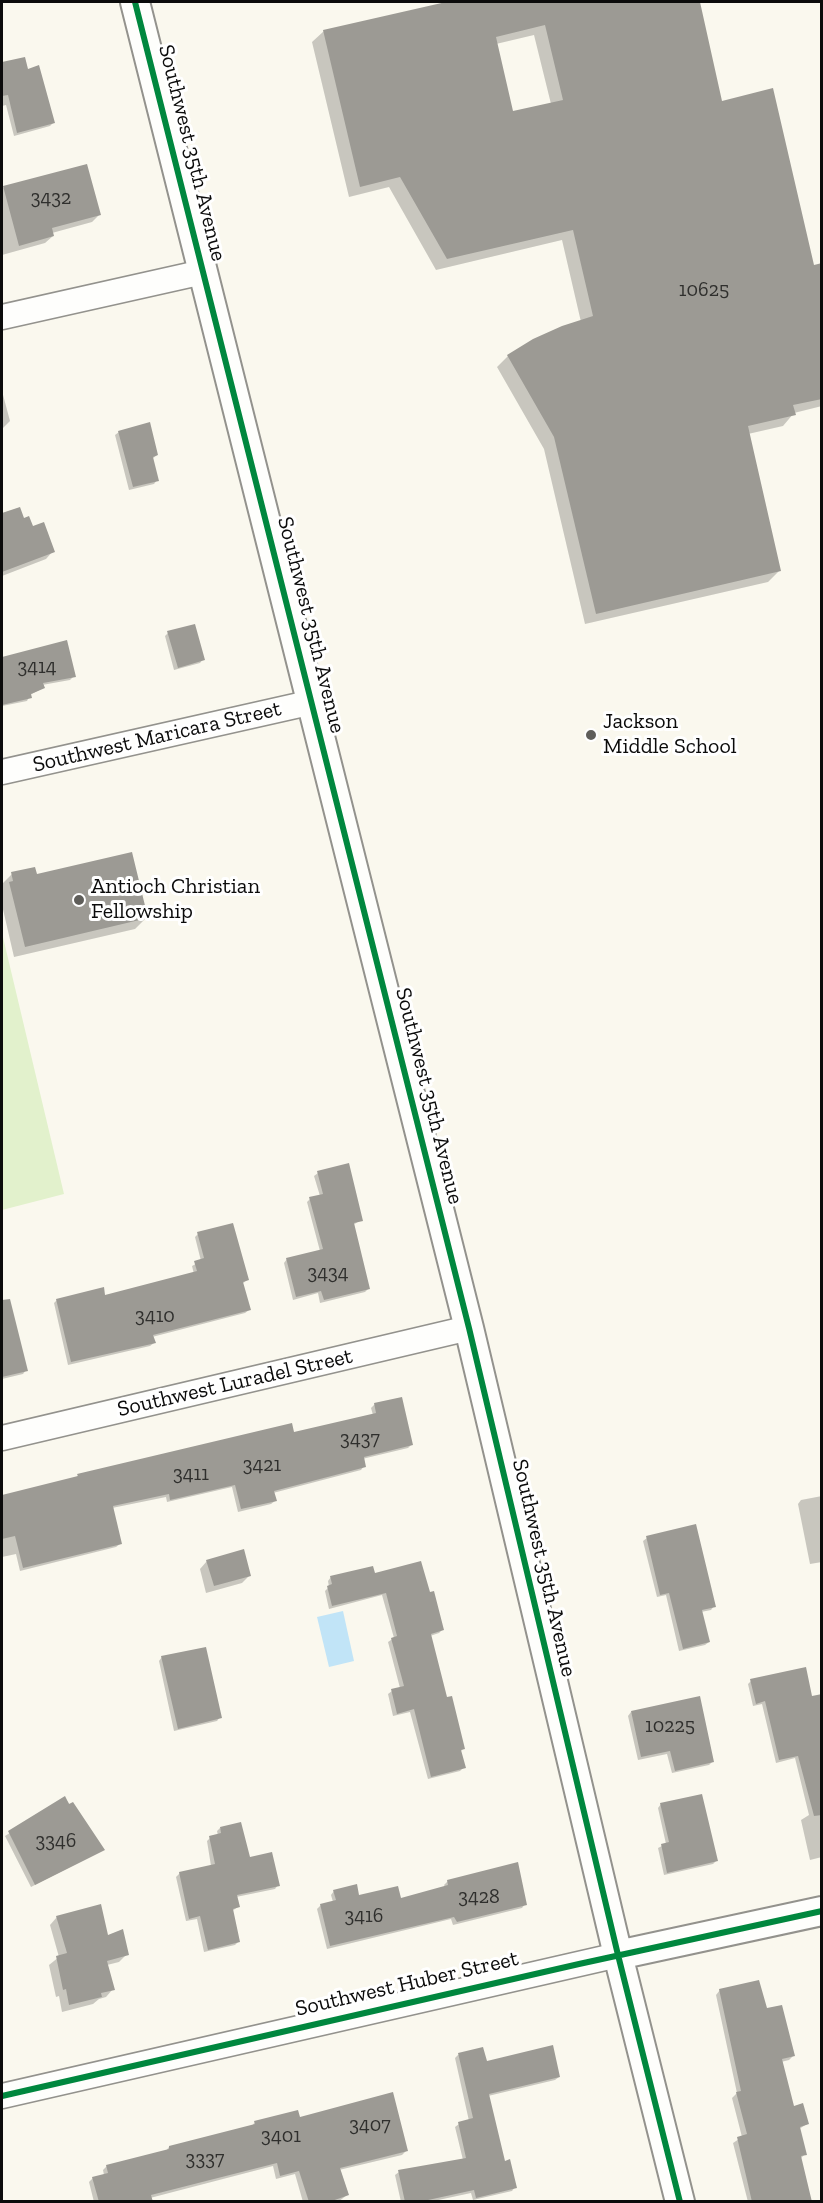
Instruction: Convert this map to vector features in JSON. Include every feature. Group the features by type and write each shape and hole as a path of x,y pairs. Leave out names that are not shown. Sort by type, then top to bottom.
{"street":[{"name":"Southwest 35th Avenue","path":"135,2 469,1328 618,1955 680,2202"},
{"path":"2,317 203,272"},
{"name":"Southwest Maricara Street","path":"2,772 313,702"},
{"name":"Southwest Luradel Street","path":"2,1438 469,1328"},
{"name":"Southwest Huber Street","path":"2,2096 618,1955 822,1911"}],"green space":[{"path":"2,933 64,1194 2,1210"}],"water":[{"path":"343,1611 354,1661 329,1667 317,1617"}],"building":[{"path":"446,2 700,2 722,101 773,88 814,265 822,263 822,399 793,405 796,415 748,426 781,571 596,614 554,437 507,355 533,339 593,316 573,230 447,259 400,177 360,187 323,30","holes":["545,25 563,100 513,111 496,37"]},
{"path":"25,57 28,69 39,65 55,123 17,133 8,95 2,96 2,62"},
{"path":"87,164 101,215 52,228 54,236 19,246 3,186"},
{"path":"150,422 158,455 153,457 159,481 133,487 118,431"},
{"path":"20,507 24,518 29,516 33,526 44,522 55,552 2,572 2,513"},
{"path":"195,624 205,660 178,668 167,631"},
{"path":"67,640 76,677 43,683 45,688 31,694 32,698 2,705 2,657"},
{"name":"Antioch Christian Fellowship","path":"132,852 148,918 25,947 9,882 13,881 11,872 35,867 37,874"},
{"path":"349,1163 363,1221 354,1223 370,1289 324,1300 321,1291 296,1297 286,1258 323,1249 309,1197 323,1194 317,1171"},
{"path":"233,1223 249,1280 243,1282 251,1310 153,1335 156,1343 71,1362 56,1299 104,1287 105,1295 197,1271 194,1261 204,1258 197,1232"},
{"path":"10,1299 28,1371 2,1377 2,1300"},
{"path":"402,1397 413,1445 364,1457 366,1467 274,1491 277,1501 241,1509 235,1485 170,1500 169,1494 113,1506 122,1544 23,1568 15,1536 2,1539 2,1495 78,1476 77,1474 292,1423 294,1432 376,1413 374,1403"},
{"path":"696,1524 716,1607 702,1610 710,1642 683,1649 669,1593 660,1595 646,1536"},
{"path":"244,1549 251,1576 214,1586 206,1560"},
{"path":"421,1561 430,1592 434,1591 444,1630 431,1634 447,1697 452,1696 465,1749 461,1750 466,1768 431,1777 414,1709 397,1714 391,1689 404,1686 391,1638 397,1636 386,1593 332,1606 327,1586 332,1584 330,1576 373,1566 375,1573"},
{"path":"206,1647 222,1718 178,1729 161,1656"},
{"path":"806,1667 812,1696 822,1694 822,1815 814,1816 798,1756 779,1760 765,1701 756,1704 750,1679"},
{"path":"700,1696 714,1762 675,1771 670,1751 641,1757 631,1711"},
{"path":"702,1794 718,1861 667,1873 661,1844 669,1842 660,1803"},
{"path":"65,1796 69,1804 73,1802 105,1850 35,1885 8,1831"},
{"path":"241,1822 250,1857 272,1852 280,1886 237,1895 240,1907 233,1909 240,1942 208,1950 200,1916 189,1919 179,1872 215,1864 209,1836 221,1833 220,1827"},
{"path":"518,1862 527,1905 457,1922 454,1917 330,1946 320,1904 336,1900 333,1890 357,1884 359,1895 398,1886 401,1898 448,1885 447,1880"},
{"path":"101,1904 108,1935 123,1929 129,1955 107,1961 115,1990 101,1993 102,1997 69,2005 66,1989 63,1990 56,1956 67,1953 56,1916"},
{"path":"759,1980 767,2008 782,2005 795,2056 782,2059 794,2106 803,2103 809,2124 800,2127 807,2155 801,2156 812,2202 752,2202 737,2137 747,2134 736,2092 741,2091 719,1989"},
{"path":"553,2045 560,2077 489,2094 505,2161 510,2159 517,2188 476,2198 474,2190 419,2202 405,2202 398,2170 466,2158 458,2122 473,2118 458,2053 483,2047 487,2061"},
{"path":"393,2092 408,2151 340,2168 349,2195 329,2202 309,2202 299,2171 280,2176 277,2163 151,2195 153,2202 99,2202 92,2177 108,2173 106,2165 255,2124 254,2121 298,2110 300,2117"}],"cycle path":[{"path":"135,2 469,1328 618,1955 680,2202"},
{"path":"2,2096 822,1911"}],"place":[{"name":"Jackson Middle School","path":"591,735"},
{"name":"Antioch Christian Fellowship","path":"79,900"}]}
